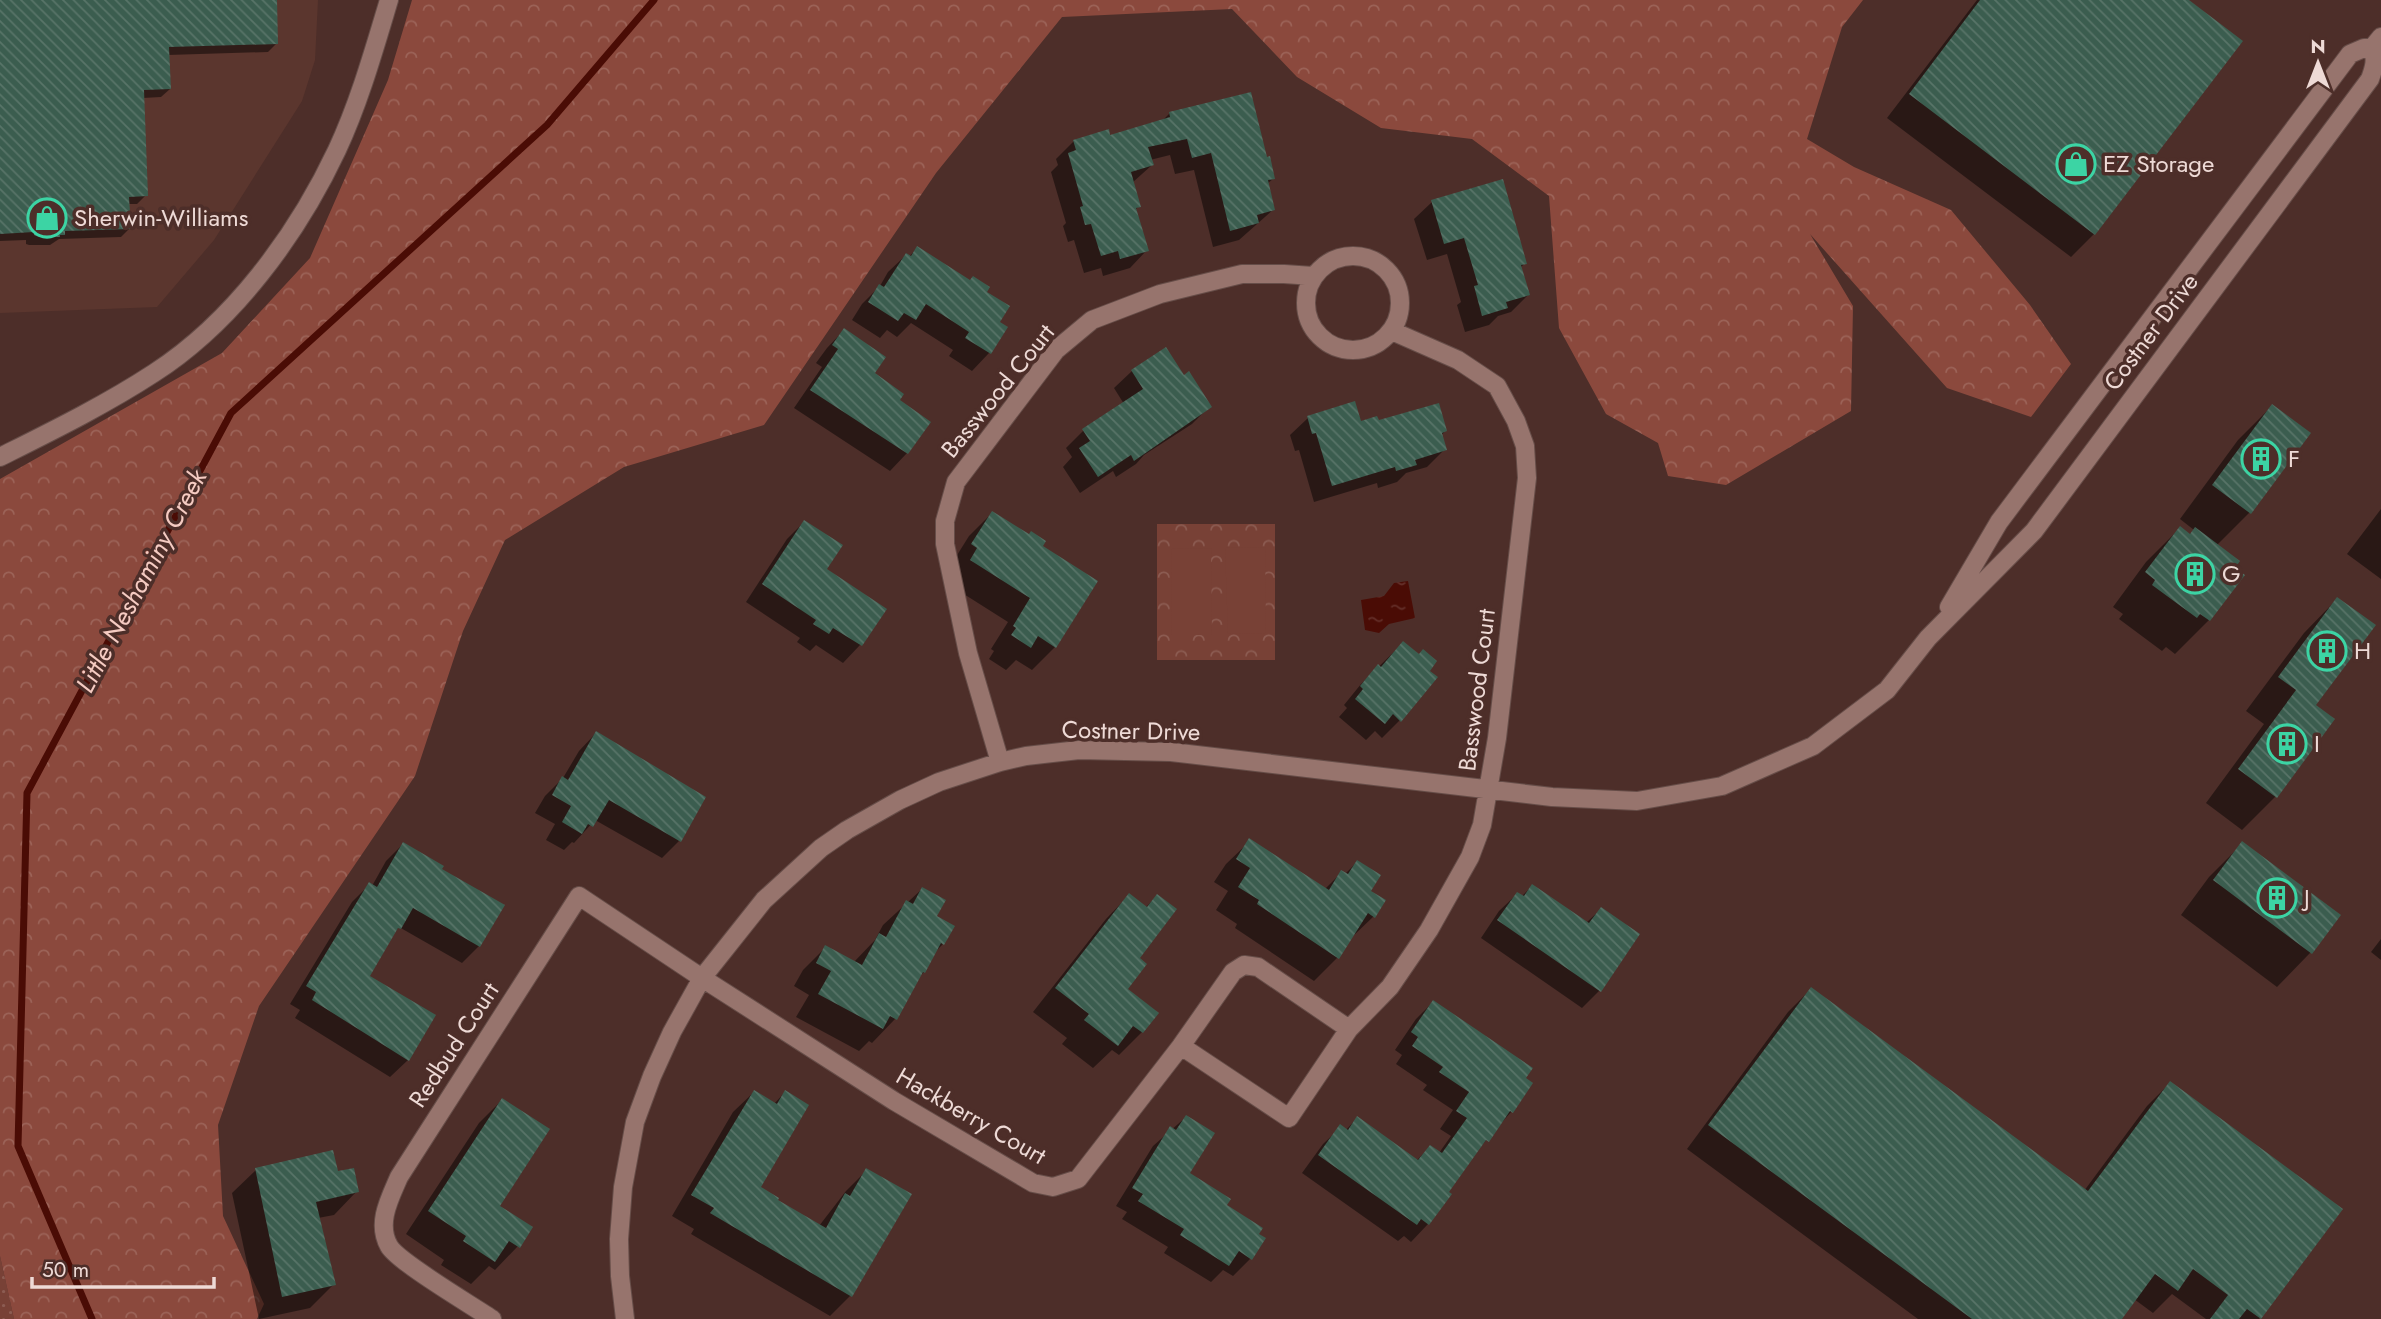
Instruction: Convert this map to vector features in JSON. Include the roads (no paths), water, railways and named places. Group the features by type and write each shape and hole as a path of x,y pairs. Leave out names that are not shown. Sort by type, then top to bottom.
{"street":[{"path":"0,457 156,372 239,300 299,220 337,149 371,58 389,0"},
{"name":"Costner Drive","path":"1937,628 1999,522 2092,397 2350,54 2377,42"},
{"name":"Costner Drive","path":"625,1319 619,1239 628,1154 635,1122 652,1076 671,1032 702,978 764,900 821,848 846,830 939,782 1026,756 1079,750 1171,752 1574,798 1637,801 1723,786 1813,746 1886,690 1937,628 2034,531 2370,79 2375,65 2377,42"},
{"path":"1350,255 1371,259 1389,271 1399,289 1400,300 1400,311 1392,331 1377,345 1356,351 1335,347 1318,336 1307,317 1306,306 1306,296 1313,276 1329,262 1350,255"},
{"name":"Basswood Court","path":"1000,762 968,653 945,544 945,521 956,482 1056,350 1092,320 1160,294 1242,274 1313,276"},
{"name":"Basswood Court","path":"1181,1046 1289,1118 1349,1029 1390,987 1429,930 1470,858 1482,825 1489,789 1527,478 1525,446 1516,421 1497,386 1458,360 1392,331"},
{"name":"Redbud Court","path":"492,1319 414,1267 389,1246 384,1227 384,1209 399,1177 579,896 702,978"},
{"name":"Hackberry Court","path":"702,978 894,1101 1033,1184 1053,1187 1078,1180 1181,1046 1233,972 1244,965 1258,967 1349,1029"}],"water":[{"path":"1408,581 1415,618 1389,624 1379,633 1365,630 1361,600 1384,596 1394,583"}],"waterway":[{"name":"Little Neshaminy Creek","path":"92,1319 18,1146 27,793 231,413 547,125 654,0"}],"place":[{"name":"EZ Storage","path":"2076,164"},
{"name":"Sherwin-Williams","path":"47,218"},
{"name":"F","path":"2261,459"},
{"name":"G","path":"2195,574"},
{"name":"H","path":"2327,651"},
{"name":"I","path":"2287,744"},
{"name":"J","path":"2277,898"}]}
